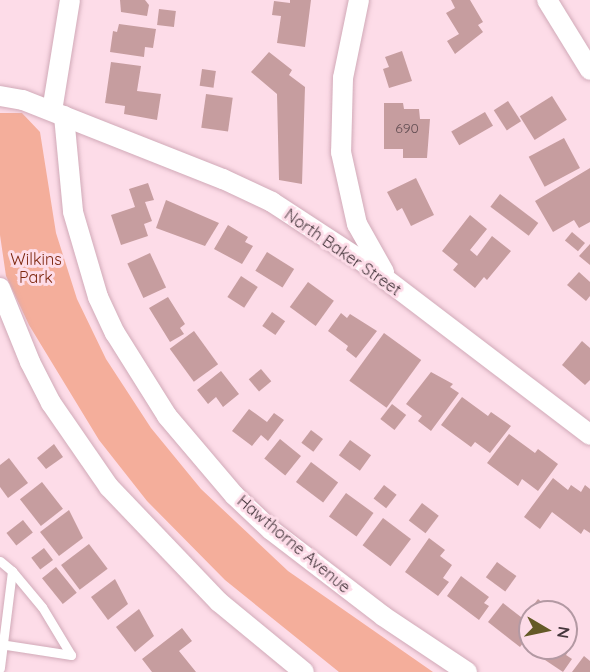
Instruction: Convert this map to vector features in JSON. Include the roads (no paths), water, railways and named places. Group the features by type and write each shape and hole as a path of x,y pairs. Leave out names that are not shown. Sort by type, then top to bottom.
{"street":[{"name":"Hawthorne Avenue","path":"69,0 58,114 73,212 92,278 115,333 167,416 234,495 271,530 383,616 467,672"},
{"path":"359,0 340,115 347,188 369,250 414,303"},
{"path":"547,0 590,70"},
{"name":"North Baker Street","path":"0,96 23,100 223,178 272,202 319,230 590,435"},
{"path":"0,288 51,403 109,487 211,595 304,672"}],"lane":[{"path":"0,561 12,571 42,607 71,655 2,645"},
{"path":"0,668 12,571"}],"park label":[{"name":"Wilkins Park","path":"36,268"}]}
